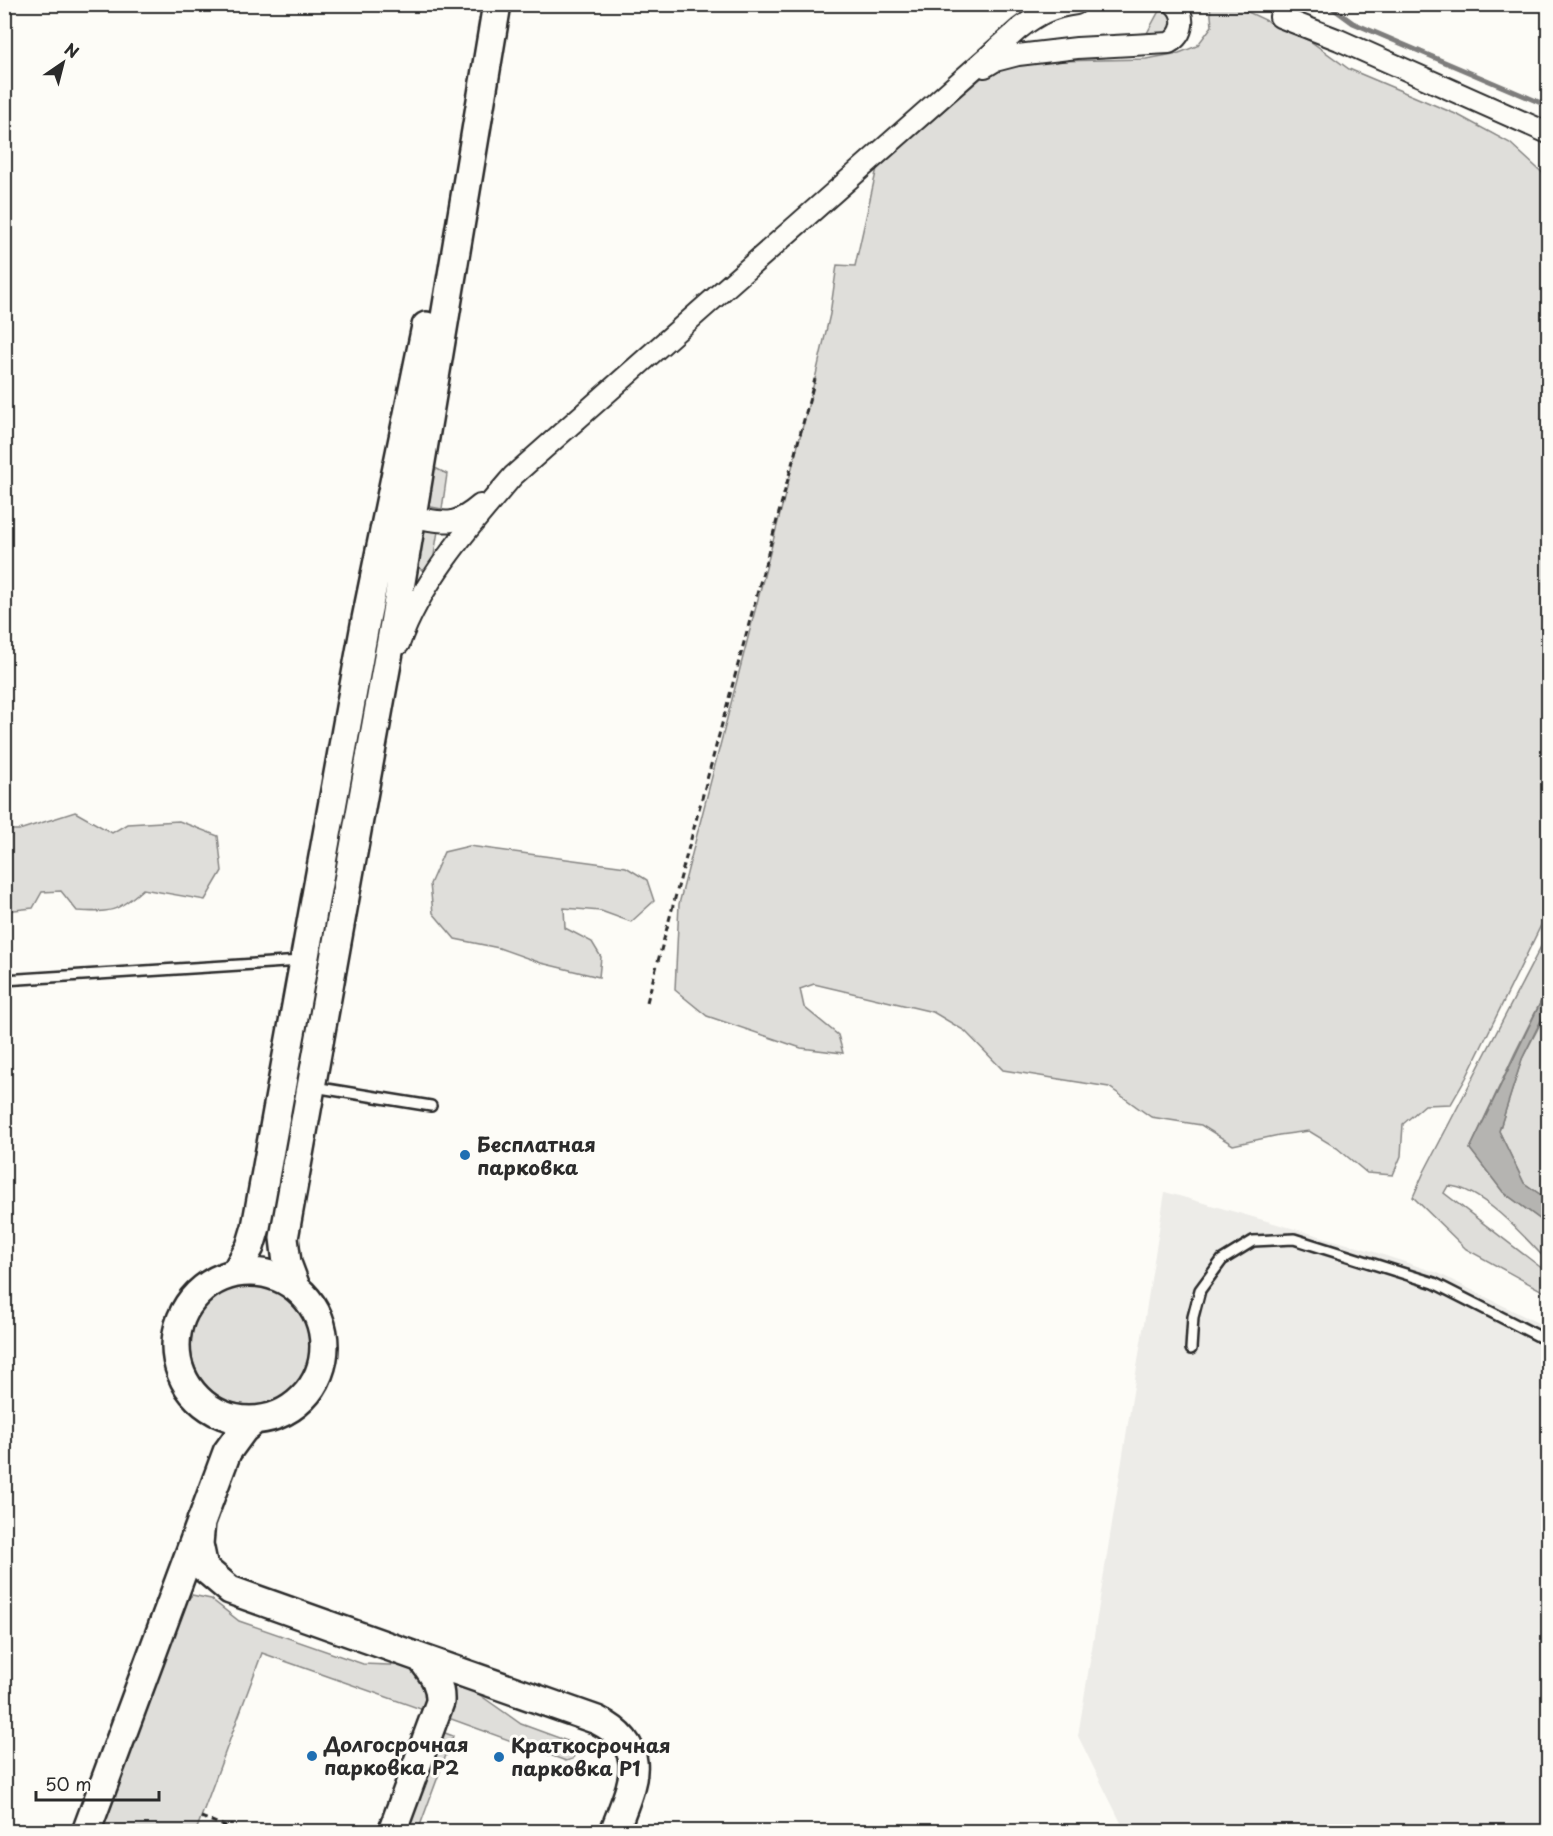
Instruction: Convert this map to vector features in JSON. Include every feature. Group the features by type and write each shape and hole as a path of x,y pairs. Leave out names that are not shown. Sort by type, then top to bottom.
{"main road":[{"path":"296,1287 287,1263 284,1238 383,689 400,625 412,517 495,4"},
{"path":"235,1273 250,1247 256,1227 366,619 495,4"},
{"path":"366,619 400,625"},
{"path":"212,1410 240,1419 255,1420 270,1417 296,1404 315,1382 321,1368 324,1346 321,1324 307,1298 286,1280 262,1272 235,1273 214,1281 196,1294 184,1312 177,1333 176,1348 183,1377 195,1395 212,1410 222,1426 226,1437 227,1452"},
{"path":"86,1832 227,1452 243,1430 255,1420"},
{"path":"201,1521 199,1544 204,1568 230,1590 597,1720 613,1729 623,1737 630,1750 634,1775 614,1832"},
{"path":"392,1832 440,1702 438,1683 421,1658"}],"street":[{"path":"412,517 449,523 469,514 1034,17 1054,8 1076,4"},
{"path":"917,120 980,70 1002,59 1077,48 1172,42 1180,33 1183,23 1180,12 1174,4"},
{"path":"1280,17 1339,40 1548,133"},
{"path":"400,625 474,522 513,476"}],"lane":[{"path":"4,980 305,961"},
{"path":"311,1086 431,1106"},
{"path":"1191,1349 1193,1317 1200,1290 1222,1260 1253,1241 1294,1239 1434,1283 1548,1341"}],"path":[{"path":"647,1002 815,378"},
{"path":"201,1817 240,1832"}],"shaded area":[{"path":"1231,4 1310,41 1349,69 1458,115 1510,143 1548,178 1548,911 1451,1104 1425,1105 1403,1124 1401,1156 1393,1175 1367,1173 1337,1148 1309,1131 1233,1145 1201,1125 1151,1117 1109,1087 1003,1070 965,1031 933,1012 814,984 800,989 804,1007 838,1035 843,1053 801,1048 707,1016 675,990 679,904 815,379 830,314 837,265 855,266 877,168 993,68 1014,62 1146,59 1179,53 1197,46 1212,26 1210,5"},
{"path":"1159,11 1165,11 1170,16 1172,28 1165,34 1146,35"},
{"path":"433,467 447,474 442,509 426,506"},
{"path":"422,529 438,531 432,567 428,570 422,570 417,566"},
{"path":"75,812 112,833 127,824 179,821 218,836 222,871 205,900 143,889 120,907 89,912 77,911 61,891 42,892 33,908 5,911 5,830 19,830"},
{"path":"469,846 626,867 647,880 654,901 631,922 601,911 564,908 565,928 592,942 601,957 599,977 541,963 499,948 455,939 433,913 430,884 444,852"},
{"path":"1548,933 1548,987 1470,1149 1503,1192 1548,1225 1548,1262 1528,1240 1488,1204 1461,1188 1448,1186 1444,1193 1548,1273 1548,1294 1466,1249 1413,1197"},
{"path":"1548,987 1548,1006 1522,1059 1499,1131 1524,1183 1548,1200 1548,1225 1503,1192 1470,1149"},
{"path":"1548,1009 1548,1200 1524,1183 1499,1131 1522,1059"},
{"path":"1165,1192 1365,1249 1438,1273 1548,1328 1548,1831 1125,1831 1078,1736"},
{"path":"251,1285 274,1289 294,1302 307,1322 311,1345 307,1368 294,1388 274,1401 251,1405 228,1401 208,1388 195,1368 191,1345 195,1322 208,1302 228,1289"},
{"path":"192,1595 211,1599 239,1621 363,1664 415,1666 427,1676 429,1712 262,1653 196,1831 98,1832 181,1607"},
{"path":"457,1679 521,1724 573,1743 576,1748 573,1759 566,1761 443,1716 446,1683"},
{"path":"437,1730 453,1736 418,1831 400,1832"}],"waterway":[{"path":"1327,4 1353,23 1548,106"}],"place":[{"name":"Бесплатная парковка","path":"465,1155"},
{"name":"Долгосрочная парковка P2","path":"312,1756"},
{"name":"Краткосрочная парковка P1","path":"499,1757"}]}
